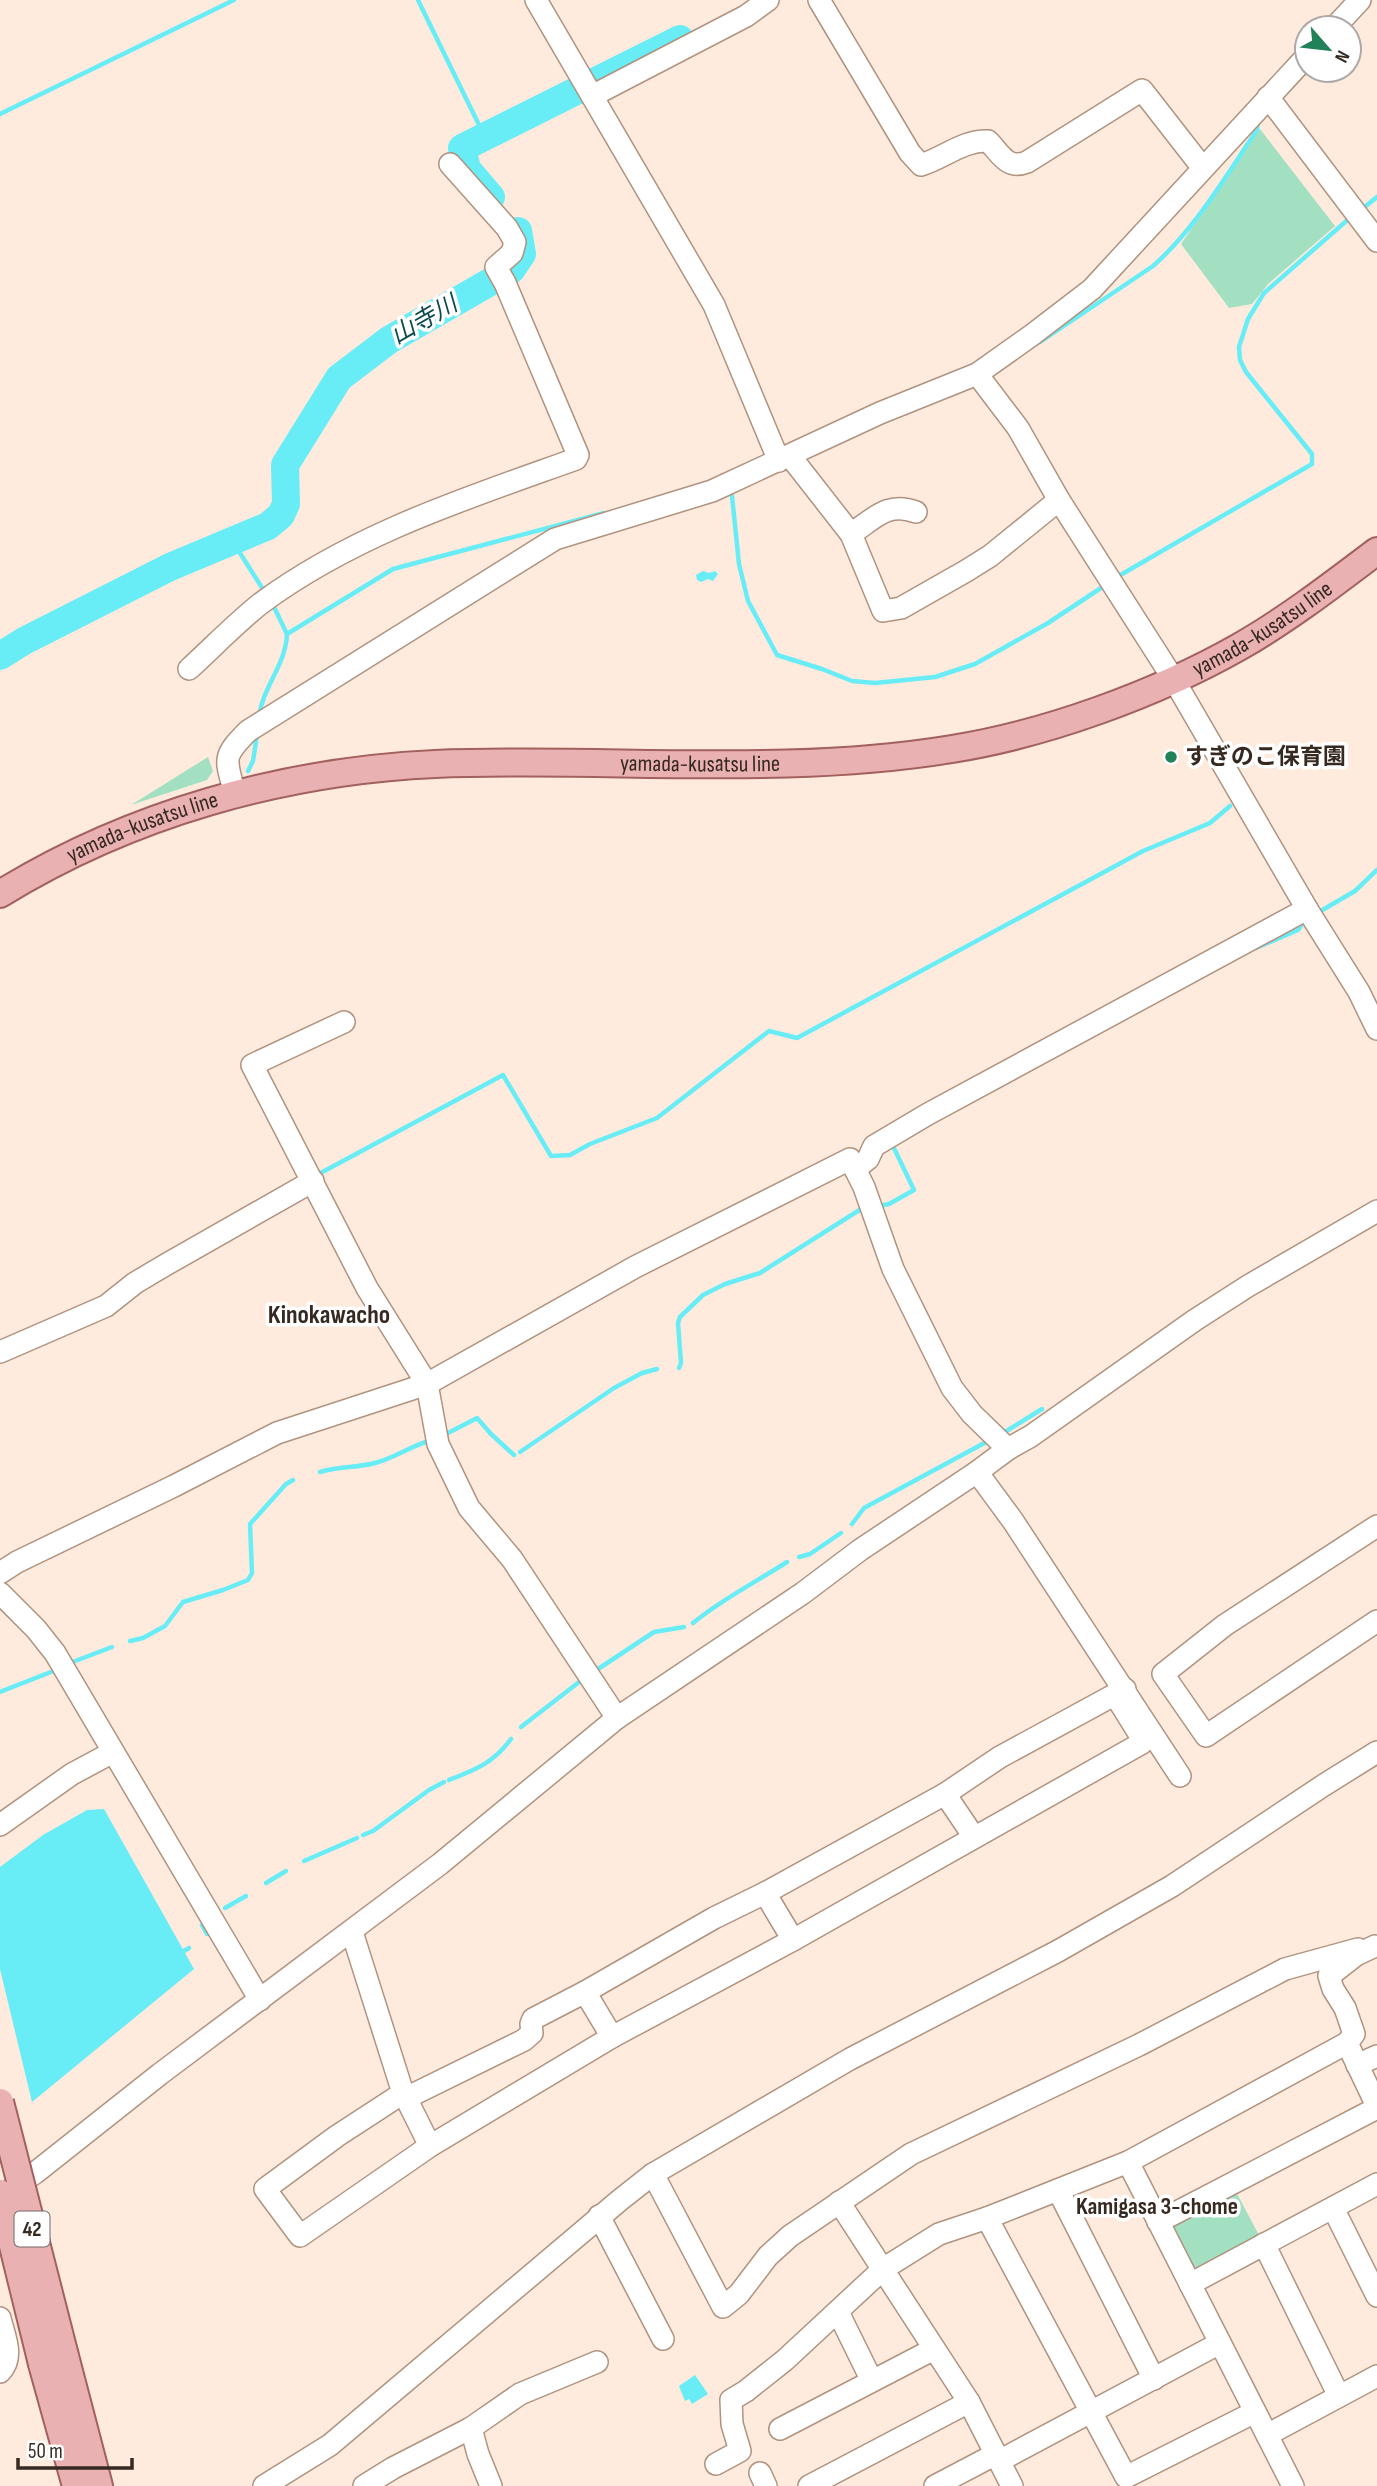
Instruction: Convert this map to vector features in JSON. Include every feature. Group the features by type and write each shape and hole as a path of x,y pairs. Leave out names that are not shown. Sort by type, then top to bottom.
{"main road":[{"name":"yamada-kusatsu line","path":"0,894 79,851 139,825 235,794 328,775 434,764 859,761 1004,739 1100,709 1174,680 1238,647 1298,609 1377,551"},
{"name":"42","path":"0,2102 54,2360 76,2486"},
{"name":"42","path":"0,2195 99,2486"}],"street":[{"path":"536,0 714,305 785,458 851,534 884,611 915,601 990,556 1059,500"},
{"path":"592,96 746,16 768,0"},
{"path":"819,0 910,153 921,165 972,141 980,140 988,141 1010,164 1017,166 1143,90 1202,167"},
{"path":"1347,14 1360,0"},
{"path":"235,794 228,766 229,750 248,731 555,540 712,491 880,413 976,374 1092,289 1293,71"},
{"path":"1268,97 1377,241"},
{"path":"189,669 258,606 326,563 393,527 578,456 496,267 512,253 515,242 507,228 450,164"},
{"path":"976,374 1018,428 1059,500 1174,680 1307,909 1359,992 1377,1028"},
{"path":"851,534 892,507 916,512"},
{"path":"855,1169 867,1159 874,1146 928,1114 1307,909"},
{"path":"344,1022 253,1065 367,1288 427,1384 438,1444 469,1508 512,1559 617,1717"},
{"path":"0,1573 17,1562 277,1433 427,1384 635,1267 850,1159 864,1187 893,1269 952,1388 972,1414 1008,1449"},
{"path":"0,1352 106,1306 135,1283 313,1181"},
{"path":"0,2195 36,2173 160,2074 437,1866 617,1717 803,1594 860,1550 1031,1436 1195,1320 1377,1211"},
{"path":"977,1472 1013,1521 1120,1692 1180,1776"},
{"path":"1377,1526 1224,1625 1163,1674 1206,1736 1377,1621"},
{"path":"0,1593 36,1629 55,1653 260,2000"},
{"path":"1120,1692 1143,1740 1142,1743 793,1940 612,2037 430,2146 300,2236 265,2189 337,2136 405,2096 524,2040 532,2033 533,2019 945,1794 1000,1757 1120,1692"},
{"path":"0,1825 72,1774 113,1752"},
{"path":"264,2486 330,2445 653,2174 850,2059 1059,1951 1172,1886 1377,1752"},
{"path":"945,1794 974,1837"},
{"path":"765,1893 793,1940"},
{"path":"352,1931 405,2096 430,2146"},
{"path":"653,2174 723,2307 739,2294 768,2256 790,2236 911,2154 1139,2045 1285,1969 1376,1945"},
{"path":"716,2464 740,2451 732,2424 731,2400 785,2360 883,2270 939,2234 1128,2162 1347,2043 1354,2034 1345,2007 1333,1989 1329,1976 1356,1955 1376,1945"},
{"path":"585,1992 612,2037"},
{"path":"1158,2222 1377,2107 1367,2061 1347,2043"},
{"path":"1128,2162 1293,2486"},
{"path":"1190,2284 1377,2184"},
{"path":"1058,2190 1154,2379"},
{"path":"839,2202 969,2402 1012,2486"},
{"path":"1332,2208 1377,2296"},
{"path":"600,2216 663,2339"},
{"path":"986,2218 1126,2477 1255,2412"},
{"path":"1264,2244 1339,2396"},
{"path":"838,2312 872,2381"},
{"path":"0,2318 9,2354 5,2367 0,2372"},
{"path":"935,2486 1091,2413 1220,2343"},
{"path":"780,2429 934,2349"},
{"path":"364,2486 471,2428 520,2394 597,2362"},
{"path":"1267,2435 1377,2375"},
{"path":"809,2486 969,2402"},
{"path":"471,2428 478,2455 491,2486"}],"green space":[{"path":"1260,129 1335,226 1268,284 1252,304 1229,308 1181,244"},
{"path":"208,757 213,771 207,780 131,805"},
{"path":"1234,2188 1261,2239 1193,2272 1169,2224"}],"water":[{"path":"703,571 715,571 718,574 713,581 708,579 701,582 696,575"},
{"path":"104,1809 194,1969 32,2102 0,1969 0,1867 43,1835 87,1810"},
{"path":"695,2375 708,2394 692,2404 689,2399 685,2401 679,2386"}],"waterway":[{"path":"0,114 234,0"},
{"path":"418,0 478,123"},
{"name":"山寺川","path":"491,197 467,169 462,148 680,39"},
{"path":"1040,342 1153,266 1168,251 1209,202 1257,130 1258,122"},
{"path":"1362,209 1377,197"},
{"path":"1117,577 1312,464 1312,454 1246,372 1240,360 1239,347 1248,319 1264,293 1352,216"},
{"name":"山寺川","path":"0,656 24,641 170,567 268,526 281,515 286,504 285,465 339,378 389,340 511,270 522,254 518,231"},
{"path":"728,490 732,496 739,564 748,601 777,655 852,681 875,683 935,677 975,664 1048,623 1107,584"},
{"path":"273,605 287,634 393,569 604,513"},
{"path":"233,542 266,594"},
{"path":"259,716 261,705 283,655 287,634"},
{"path":"248,771 253,761 257,735"},
{"path":"315,1176 503,1075 551,1156 570,1155 590,1144 657,1118 769,1031 797,1038 1143,851 1210,823 1230,806"},
{"path":"1319,912 1355,891 1377,870"},
{"path":"1256,948 1298,930 1303,923"},
{"path":"879,1206 889,1204 914,1190 892,1144"},
{"path":"679,1368 681,1363 678,1323 680,1317 703,1295 725,1284 760,1273 861,1209"},
{"path":"520,1452 614,1388 642,1373 657,1369"},
{"path":"1005,1432 1042,1409"},
{"path":"448,1433 477,1418 514,1455"},
{"path":"320,1472 375,1463 432,1440"},
{"path":"852,1524 864,1508 988,1441"},
{"path":"130,1641 143,1638 165,1626 183,1602 248,1580 252,1573 250,1524 286,1484 293,1480"},
{"path":"799,1557 810,1554 841,1533"},
{"path":"693,1623 727,1598 787,1562"},
{"path":"595,1671 654,1632 684,1627"},
{"path":"70,1663 112,1647"},
{"path":"0,1692 56,1670"},
{"path":"521,1727 583,1679"},
{"path":"449,1780 484,1764 498,1754 511,1739"},
{"path":"363,1835 373,1831 444,1782"},
{"path":"304,1861 357,1838"},
{"path":"266,1883 286,1871"},
{"path":"225,1908 246,1896"},
{"path":"202,1925 207,1934"},
{"path":"184,1951 189,1948"}],"place":[{"name":"すぎのこ保育園","path":"1171,757"}],"district":[{"name":"Kinokawacho","path":"329,1315"},
{"name":"Kamigasa 3-chome","path":"1157,2206"}]}
